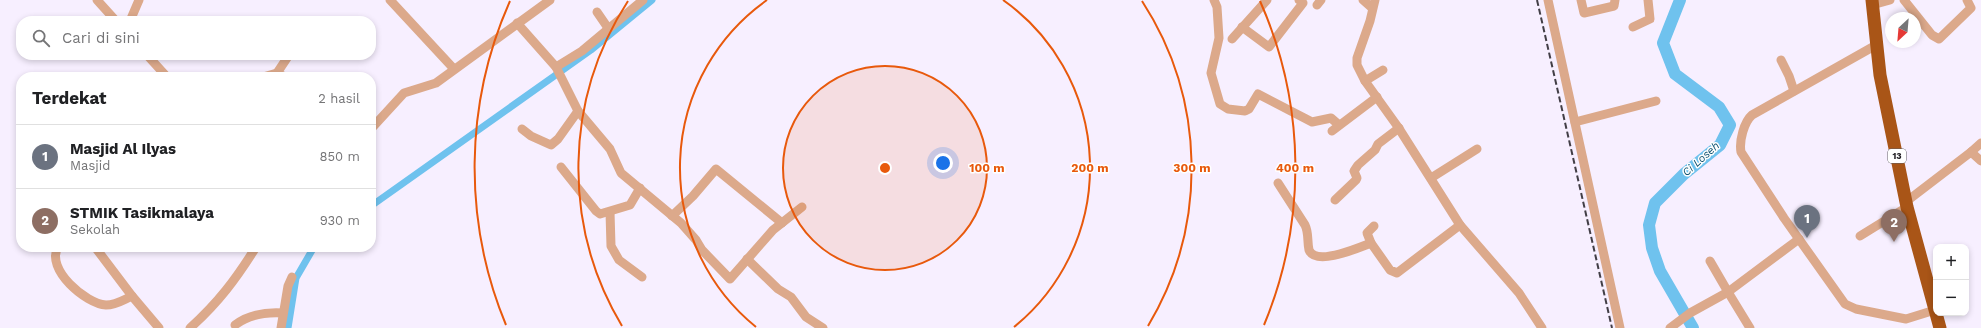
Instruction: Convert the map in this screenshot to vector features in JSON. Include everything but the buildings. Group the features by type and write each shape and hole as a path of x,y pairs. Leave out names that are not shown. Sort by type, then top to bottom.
{"highway":[{"name":"13","path":"1872,2 1878,44 1880,75 1907,204 1933,302"},
{"name":"13","path":"1937,316 1940,328"}],"street":[{"path":"97,0 111,16"},
{"path":"132,16 139,0"},
{"path":"390,0 454,69"},
{"path":"376,124 404,93 436,83 550,0"},
{"path":"558,71 608,28 644,0"},
{"path":"1242,28 1269,47 1303,3 1299,0"},
{"path":"1363,0 1373,4 1370,21 1358,52 1357,65 1365,81 1399,128 1460,225 1519,293 1542,328"},
{"path":"1548,0 1620,328"},
{"path":"1581,0 1584,13 1614,6 1615,0"},
{"path":"1633,27 1650,19 1648,0"},
{"path":"1872,2 1890,0"},
{"path":"1904,0 1932,35 1939,39 1971,8 1967,0"},
{"path":"1232,39 1263,1"},
{"path":"1218,2 1219,38 1211,73 1220,104 1228,109 1245,111 1249,109 1258,94 1312,122 1331,118 1336,128 1377,97"},
{"path":"597,12 608,28"},
{"path":"517,23 558,71 578,111 610,149 621,173 690,233 702,250 730,279 761,242 802,207"},
{"path":"1878,44 1748,118 1740,147 1743,157 1846,304 1851,308 1906,319 1933,311"},
{"path":"152,60 162,72"},
{"path":"282,72 287,60"},
{"path":"1780,60 1789,76 1794,91"},
{"path":"1365,81 1383,70"},
{"path":"1575,122 1656,101"},
{"path":"522,129 531,136 551,145 558,139 578,111"},
{"path":"1335,200 1356,180 1357,178 1354,171 1358,165 1375,150 1378,144 1399,128"},
{"path":"1860,236 1907,204 1972,152 1981,143"},
{"path":"1430,178 1477,149"},
{"path":"1972,152 1981,161"},
{"path":"561,167 596,211 602,214 630,205 640,188"},
{"path":"672,216 693,196 716,169 782,223"},
{"path":"1278,183 1305,225 1310,251 1313,254 1324,257 1335,256 1371,243"},
{"path":"610,212 611,246 619,260 642,278"},
{"path":"1374,226 1367,234 1371,243 1390,270 1394,273 1399,273 1460,225"},
{"path":"1670,328 1687,315 1728,292 1799,239"},
{"path":"57,252 57,265 65,279 80,293 104,305 113,304 132,296"},
{"path":"99,252 132,296 159,328"},
{"path":"190,328 225,294 253,252"},
{"path":"747,259 778,289 791,297 804,315 823,328"},
{"path":"1710,261 1750,328"},
{"path":"281,328 283,313 292,277"},
{"path":"235,324 248,316 270,312 283,313"}],"waterway":[{"path":"376,202 591,50 652,0"},
{"name":"Ci Loseh","path":"1680,0 1663,43 1675,74 1719,107 1730,125 1720,145 1684,174 1655,203 1649,225 1652,248 1660,271 1693,328"},
{"path":"288,328 296,278 311,252"}],"railway":[{"path":"1537,0 1612,328"}],"place":[{"name":"Masjid Al Ilyas","path":"1807,238"},
{"name":"STMIK Tasikmalaya","path":"1894,242"}]}
